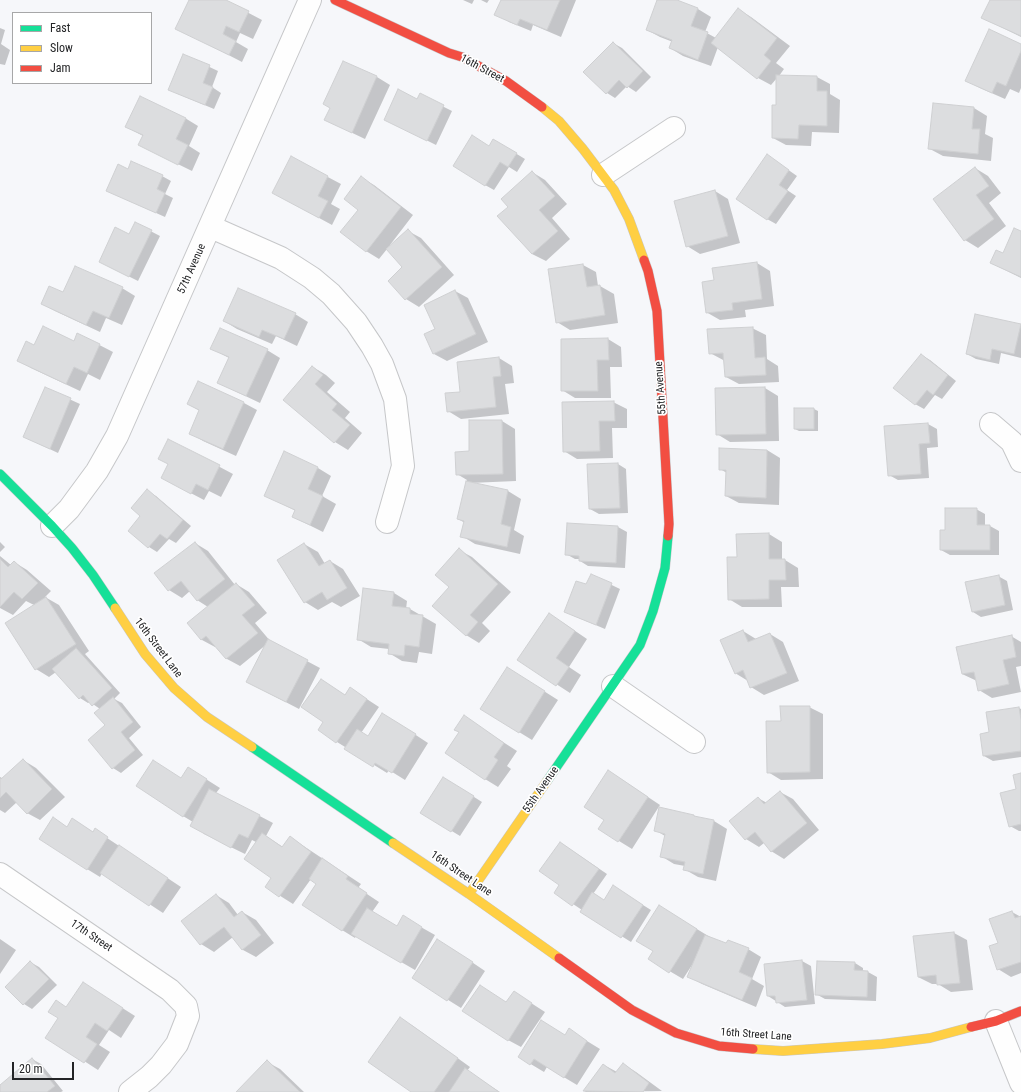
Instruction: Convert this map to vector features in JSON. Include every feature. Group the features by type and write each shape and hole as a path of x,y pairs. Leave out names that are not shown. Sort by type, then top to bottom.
{"street":[{"name":"57th Avenue","path":"52,526 70,509 98,471 117,436 211,227 310,0"},
{"name":"16th Street","path":"335,0 462,57 506,81 531,98 559,121 603,175"},
{"path":"603,175 674,128"},
{"name":"55th Avenue","path":"469,894 640,646 653,610 665,568 669,524 656,311 648,271 629,219 614,190 603,175"},
{"path":"211,227 281,258 312,278 331,294 356,322 372,346 382,364 395,399 403,466 387,522"},
{"path":"991,424 1012,442 1021,461"},
{"name":"16th Street Lane","path":"0,474 52,526 76,553 145,654 174,688 207,717 469,894 632,1010 676,1033 719,1046 783,1051 882,1044 930,1038 996,1021 1021,1011"},
{"path":"613,686 694,742"},
{"name":"17th Street","path":"0,874 170,990 186,1006 188,1016 177,1044 161,1065 130,1092"},
{"path":"996,1021 1021,1083"}],"building":[{"path":"189,0 226,0 249,11 239,32 226,26 223,34 236,41 229,55 175,29"},
{"path":"501,0 560,0 547,30 520,19 517,25 494,15"},
{"path":"657,0 677,0 698,8 691,26 708,32 698,60 669,48 672,40 646,30"},
{"path":"990,0 1021,0 1021,36 981,18"},
{"path":"738,8 777,38 764,55 771,61 757,79 711,43"},
{"path":"989,29 1021,44 1021,51 1006,86 997,82 992,93 965,81"},
{"path":"613,42 643,71 627,88 619,80 606,94 583,72"},
{"path":"183,54 210,65 203,83 213,87 205,105 168,90"},
{"path":"343,61 377,76 352,133 324,120 330,108 323,104"},
{"path":"776,75 817,76 817,91 827,91 827,126 799,125 798,139 772,138 772,105 776,105"},
{"path":"398,89 417,99 420,93 444,105 427,141 384,120"},
{"path":"140,96 186,118 176,139 188,145 178,165 138,145 143,135 125,127"},
{"path":"933,103 974,107 972,129 980,129 978,154 928,149"},
{"path":"472,135 489,146 493,139 517,153 508,167 500,162 485,186 453,166"},
{"path":"767,154 789,170 779,185 788,191 767,220 736,199"},
{"path":"291,156 328,176 318,196 328,201 319,218 272,193"},
{"path":"131,161 163,175 157,189 165,193 156,213 106,191 118,164 128,169"},
{"path":"975,167 989,186 976,195 994,219 964,241 933,199"},
{"path":"532,171 555,196 539,210 558,231 532,254 497,216 508,207 501,199"},
{"path":"361,176 401,207 366,252 340,232 358,210 344,199"},
{"path":"715,190 728,236 686,247 674,201"},
{"path":"135,222 152,230 129,277 99,262 115,227 129,234"},
{"path":"1014,228 1021,231 1021,277 990,263 996,250 1003,253"},
{"path":"408,229 442,267 405,300 388,281 402,267 386,249"},
{"path":"757,262 762,299 732,303 733,310 706,313 702,282 714,280 712,268"},
{"path":"583,264 587,287 600,285 605,315 556,323 548,269"},
{"path":"75,266 123,287 109,318 93,311 86,325 41,304 49,286 63,292"},
{"path":"238,288 296,313 284,339 262,330 259,337 223,321"},
{"path":"455,290 476,334 433,354 424,334 435,329 424,305"},
{"path":"975,314 1021,324 1014,354 992,349 990,360 966,354"},
{"path":"43,326 74,341 77,333 100,344 87,373 74,367 66,384 17,361 26,341 34,345"},
{"path":"753,327 755,358 765,357 766,375 725,377 723,353 709,354 707,329"},
{"path":"220,328 268,349 246,396 217,383 229,357 210,349"},
{"path":"608,338 609,360 597,360 598,391 561,391 561,339"},
{"path":"921,354 948,375 933,395 927,390 915,405 893,388"},
{"path":"499,357 501,376 493,377 496,407 447,412 445,393 460,392 457,362"},
{"path":"312,366 323,375 315,384 337,404 332,410 350,425 334,443 283,400"},
{"path":"198,381 244,402 223,449 189,434 199,410 187,404"},
{"path":"45,387 71,398 50,449 23,437"},
{"path":"765,387 766,434 716,435 715,388"},
{"path":"614,401 615,421 599,421 600,451 563,452 562,402"},
{"path":"794,408 814,408 814,429 794,429"},
{"path":"469,420 502,420 503,474 456,475 455,452 469,451"},
{"path":"928,423 930,443 919,444 921,474 888,476 884,426"},
{"path":"168,439 220,465 208,490 196,484 191,494 161,478 168,464 158,459"},
{"path":"719,448 767,450 766,498 725,496 726,470 719,470"},
{"path":"284,451 318,467 308,489 323,496 310,525 292,517 295,510 264,496"},
{"path":"618,463 620,508 589,509 587,464"},
{"path":"466,481 508,490 501,524 511,527 507,547 460,537 464,521 457,519"},
{"path":"147,489 183,520 167,539 160,534 148,548 128,531 140,516 131,508"},
{"path":"945,508 977,508 977,525 990,525 990,550 940,550 940,530 945,530"},
{"path":"567,523 618,526 616,563 579,561 579,556 565,555"},
{"path":"769,533 769,559 785,559 786,580 769,580 769,599 728,600 727,557 737,557 736,534"},
{"path":"195,542 225,579 197,601 181,581 168,591 154,573"},
{"path":"304,543 319,566 330,560 347,588 327,600 322,592 304,603 277,560"},
{"path":"459,548 498,584 470,615 478,622 466,636 432,606 449,587 435,575"},
{"path":"0,559 8,567 14,561 38,583 22,599 14,592 0,607"},
{"path":"591,574 612,583 596,625 564,612 576,581 586,584"},
{"path":"999,575 1005,605 972,612 965,582"},
{"path":"236,583 255,605 242,615 258,633 226,659 206,636 201,640 187,623"},
{"path":"363,588 394,592 392,606 410,608 410,614 423,615 419,647 405,645 404,656 388,654 389,644 357,640"},
{"path":"46,597 76,644 35,670 5,623"},
{"path":"549,613 575,631 556,658 569,667 556,686 517,660"},
{"path":"743,630 748,642 770,633 787,673 750,688 743,670 735,674 720,640"},
{"path":"1012,635 1016,657 1003,660 1009,684 978,691 974,672 962,674 956,647"},
{"path":"268,639 308,660 286,702 246,682"},
{"path":"76,648 112,688 92,706 83,695 79,699 52,669"},
{"path":"507,667 545,691 519,733 480,709"},
{"path":"321,679 345,695 350,687 367,699 336,743 318,730 323,722 301,707"},
{"path":"113,697 133,722 121,732 135,750 112,769 88,740 105,725 94,713"},
{"path":"780,706 810,706 810,772 767,773 766,721 781,721"},
{"path":"1019,707 1021,720 1021,751 983,756 980,734 989,732 986,712"},
{"path":"382,713 416,734 392,773 375,763 373,767 344,749 357,729 368,736"},
{"path":"464,715 504,743 494,757 498,760 485,780 445,753 459,732 454,730"},
{"path":"23,759 52,789 27,814 6,792 0,798 0,778 1,779"},
{"path":"153,760 181,778 188,767 207,779 183,817 136,786"},
{"path":"608,770 648,797 618,842 598,829 604,820 584,807"},
{"path":"1021,773 1021,824 1009,827 1000,793 1016,789 1013,775"},
{"path":"443,777 474,796 451,832 420,813"},
{"path":"209,789 260,815 248,838 239,834 231,848 190,826"},
{"path":"780,791 807,823 771,852 755,832 745,840 729,821 758,797 764,804"},
{"path":"659,807 714,820 703,874 683,870 685,862 660,857 665,834 654,831"},
{"path":"53,817 67,827 72,818 93,832 95,828 108,837 87,870 39,839"},
{"path":"262,833 282,847 290,836 311,852 279,897 265,887 271,878 244,859"},
{"path":"560,842 599,869 572,906 554,893 559,885 539,871"},
{"path":"119,845 168,878 149,906 100,873"},
{"path":"322,858 348,876 346,879 367,893 342,931 302,905 316,884 309,879"},
{"path":"613,885 643,905 621,938 580,912 592,892 604,900"},
{"path":"216,894 234,917 242,911 261,935 242,950 224,927 200,945 181,921"},
{"path":"659,905 697,929 669,973 648,959 653,951 636,941"},
{"path":"367,908 397,926 403,915 422,927 401,963 351,934"},
{"path":"1012,911 1015,918 1021,916 1021,962 997,970 989,946 998,943 989,919"},
{"path":"954,932 960,983 937,985 936,975 918,977 913,936"},
{"path":"705,935 726,943 728,940 749,948 739,972 752,978 742,1000 687,977"},
{"path":"437,939 473,962 447,1001 412,978"},
{"path":"802,960 807,1000 776,1003 775,996 767,996 764,964"},
{"path":"30,961 49,979 23,1005 5,987"},
{"path":"817,961 855,962 854,970 868,971 867,997 815,995"},
{"path":"83,982 123,1008 107,1031 95,1023 86,1037 97,1044 84,1063 45,1038 58,1018 48,1012 56,1000 66,1007"},
{"path":"480,985 506,1002 514,991 532,1003 508,1041 462,1011"},
{"path":"400,1017 458,1058 434,1092 411,1092 368,1062"},
{"path":"541,1020 565,1035 569,1028 587,1041 564,1078 534,1059 530,1065 518,1057"},
{"path":"32,1058 55,1086 47,1092 0,1092 0,1085"},
{"path":"267,1060 300,1092 236,1092"},
{"path":"623,1063 649,1083 643,1092 583,1091 603,1064 615,1073"},
{"path":"465,1068 499,1092 449,1092"}],"traffic: fast":[{"path":"0,474 72,548 93,575 115,608"},
{"path":"547,781 640,645 653,611 665,568 668,536"},
{"path":"252,747 393,843"}],"traffic: slow":[{"path":"542,107 559,121 583,149 614,190 629,219 644,260"},
{"path":"115,608 145,654 174,688 207,717 252,747"},
{"path":"469,894 547,781"},
{"path":"393,843 469,894 559,958"},
{"path":"753,1049 783,1051 882,1044 930,1038 971,1027"}],"traffic: jam":[{"path":"335,0 449,53 462,57 506,81 542,107"},
{"path":"644,260 657,311 669,524 668,536"},
{"path":"559,958 632,1010 676,1033 719,1046 753,1049"},
{"path":"971,1027 996,1021 1021,1011"}]}
